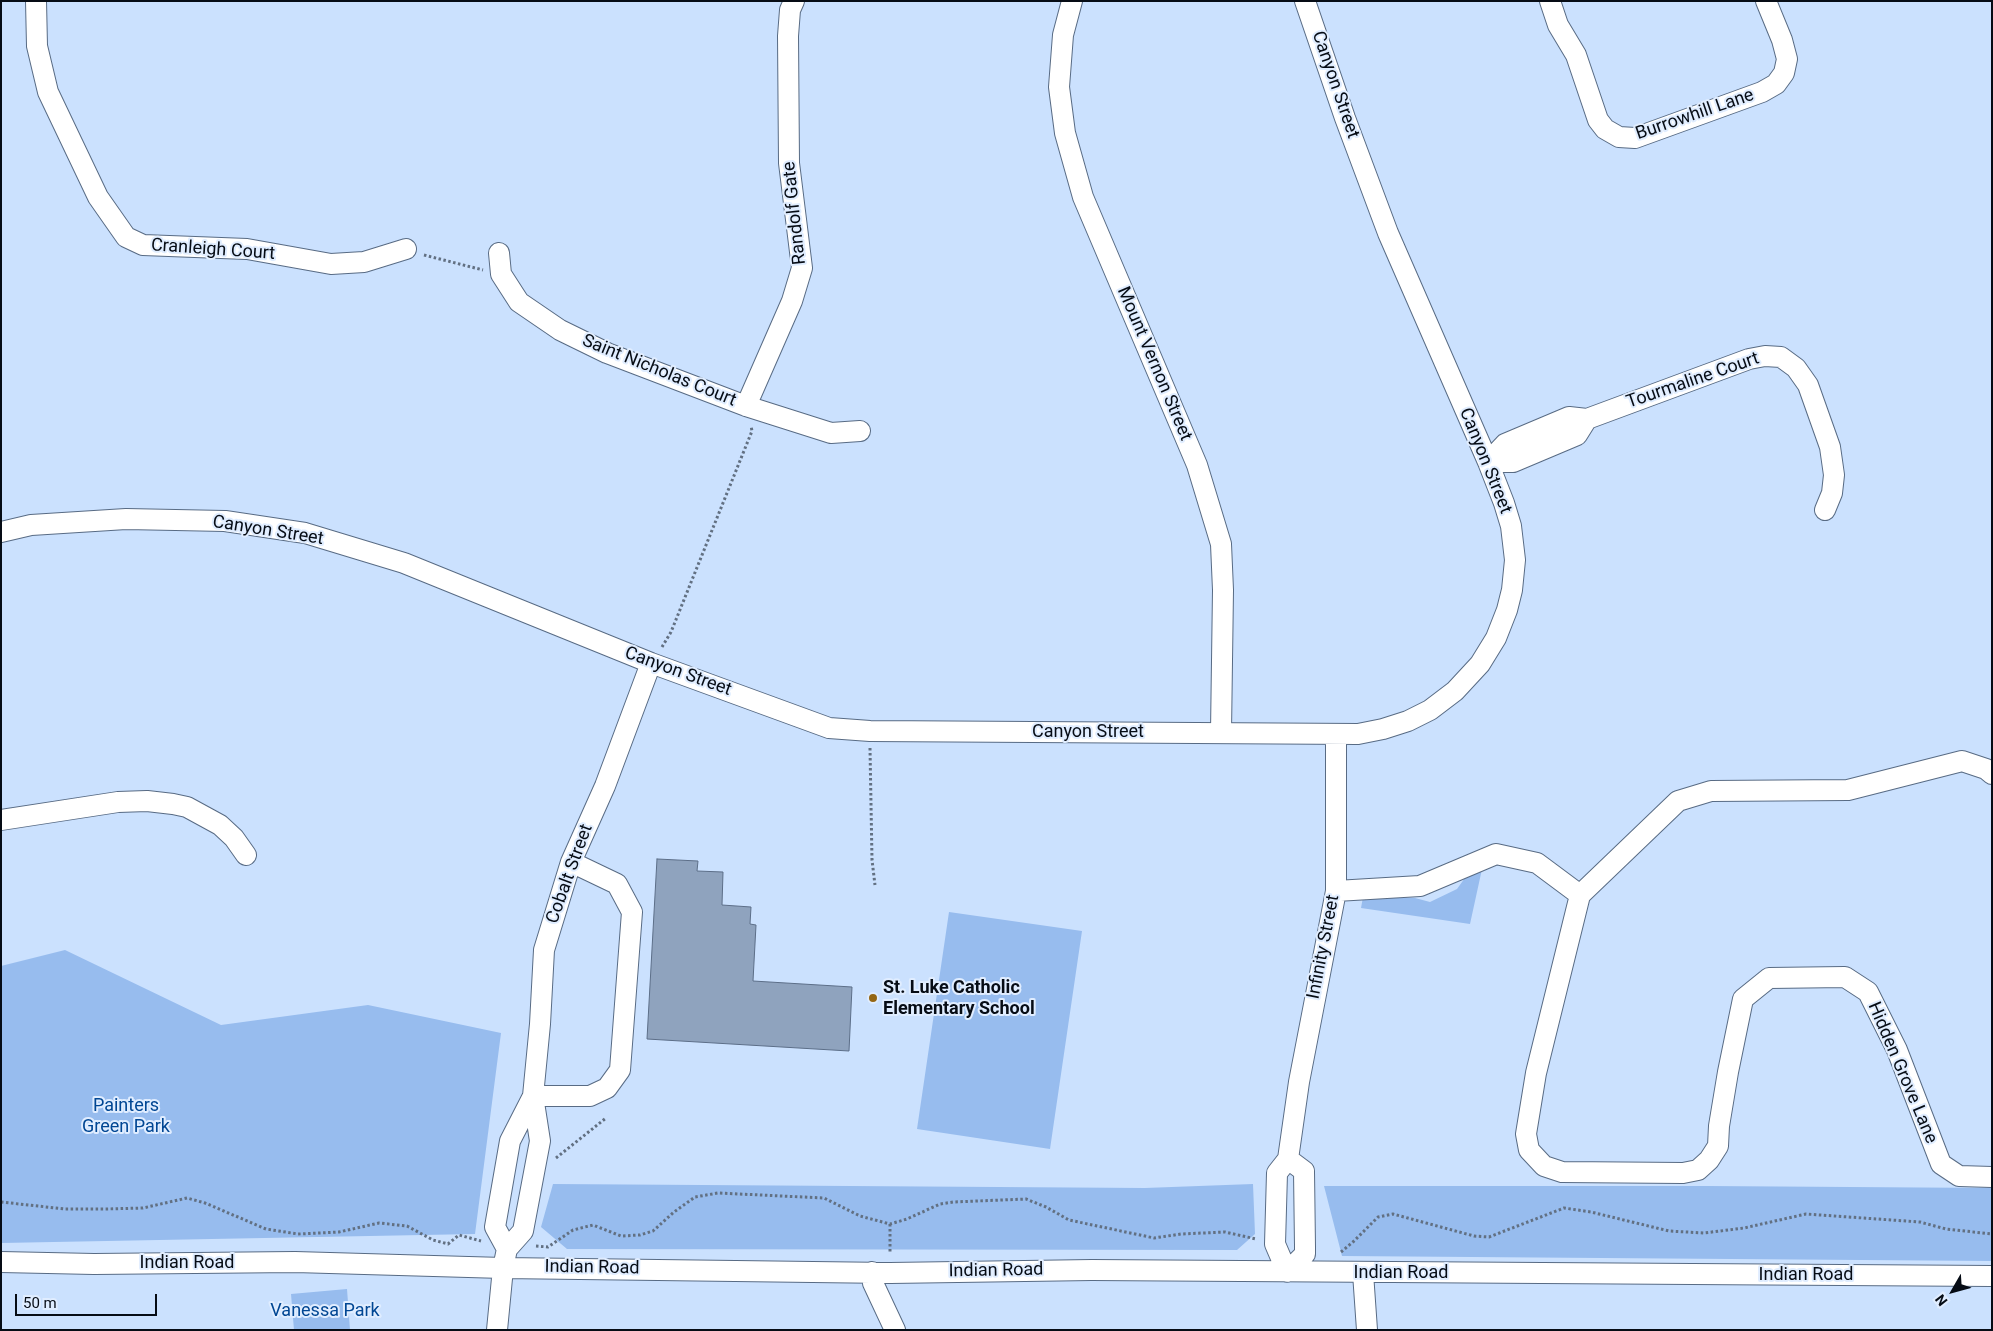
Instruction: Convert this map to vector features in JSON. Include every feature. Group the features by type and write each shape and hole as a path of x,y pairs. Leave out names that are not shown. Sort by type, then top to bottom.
{"street":[{"name":"Cranleigh Court","path":"36,1 37,46 48,92 98,198 126,237 143,245 248,249 331,264 364,262 406,249"},
{"name":"Mount Vernon Street","path":"1072,1 1063,34 1059,87 1064,132 1083,197 1197,465 1221,544 1223,590 1221,732"},
{"name":"Canyon Street","path":"1,532 32,525 126,519 225,521 305,533 404,563 651,663 829,728 870,731 1358,734 1408,721 1430,710 1455,691 1480,664 1496,638 1507,610 1512,590 1515,560 1511,526 1488,462 1388,233 1344,118 1305,1"},
{"name":"Burrowhill Lane","path":"1550,1 1558,24 1570,42 1580,65 1598,120 1605,129 1619,138 1630,138 1656,131 1762,92 1776,84 1784,73 1787,59 1782,40 1766,1"},
{"name":"Randolf Gate","path":"746,406 792,301 802,268 789,163 788,4"},
{"name":"Saint Nicholas Court","path":"499,253 501,274 519,302 560,330 607,353 746,406 831,433 860,431"},
{"name":"Tourmaline Court","path":"1488,462 1505,444 1569,417 1587,419 1749,359 1765,356 1781,357 1796,368 1808,385 1830,447 1834,475 1832,493 1824,510"},
{"name":"Cobalt Street","path":"505,1258 523,1231 540,1140 533,1096 540,1024 544,950 571,862 605,786 651,663"},
{"name":"Infinity Street","path":"1287,1272 1274,1244 1277,1173 1288,1159 1299,1082 1336,891 1336,734"},
{"path":"1336,891 1420,886 1496,854 1538,864 1580,894 1678,801 1711,791 1848,790 1962,761 1986,769 1992,774"},
{"path":"1,820 118,802 147,801 172,804 187,807 220,825 234,838 246,854"},
{"path":"533,1096 590,1096 607,1088 620,1070 632,912 617,884 571,862"},
{"name":"Hidden Grove Lane","path":"1580,894 1536,1073 1526,1134 1529,1150 1544,1166 1562,1172 1683,1173 1698,1170 1709,1160 1718,1146 1719,1126 1728,1072 1743,999 1769,978 1845,977 1868,992 1897,1050 1941,1164 1959,1176 1992,1177"},
{"name":"Cobalt Street","path":"505,1258 495,1227 510,1141 533,1096"},
{"path":"1287,1272 1305,1254 1304,1171 1288,1159"},
{"path":"497,1330 505,1258"},
{"name":"Indian Road","path":"1,1262 94,1264 505,1258 881,1272 1092,1270 1992,1276"},
{"path":"881,1272 872,1282 895,1330"},
{"path":"1363,1273 1367,1330"}],"path":[{"path":"406,249 441,260 501,274"},
{"path":"651,663 671,632 752,431 746,406"},
{"path":"870,731 874,885"},
{"path":"554,1160 606,1118"},
{"path":"1,1202 65,1209 106,1209 143,1208 187,1198 205,1203 266,1229 298,1234 339,1232 379,1223 407,1226 433,1240 448,1244 459,1235 505,1258 548,1247 573,1230 593,1226 621,1236 640,1235 653,1231 674,1212 695,1197 718,1193 824,1198 860,1216 890,1224 907,1220 940,1204 1026,1199 1046,1207 1069,1220 1154,1238 1182,1234 1224,1232 1274,1244"},
{"path":"1339,1253 1348,1247 1378,1217 1393,1214 1474,1236 1489,1237 1564,1208 1591,1212 1669,1231 1704,1233 1744,1228 1806,1214 1920,1222 1946,1229 1992,1234"},
{"path":"881,1272 890,1224"}],"green space":[{"path":"1482,869 1470,924 1361,908 1363,897 1415,898 1430,902 1457,889 1467,875"},
{"path":"949,912 1082,931 1050,1149 917,1129"},
{"name":"Painters Green Park","path":"65,950 221,1025 368,1005 501,1033 475,1234 1,1243 1,966"},
{"path":"553,1184 1145,1188 1253,1184 1255,1234 1237,1250 567,1249 541,1227"},
{"path":"1324,1186 1992,1188 1992,1261 1342,1256"},
{"name":"Vanessa Park","path":"347,1289 350,1330 294,1330 291,1294"}],"building":[{"path":"657,859 698,861 697,871 723,872 722,905 751,907 750,924 756,925 753,981 852,987 849,1051 647,1039"}],"place":[{"name":"St. Luke Catholic Elementary School","path":"873,998"}]}
